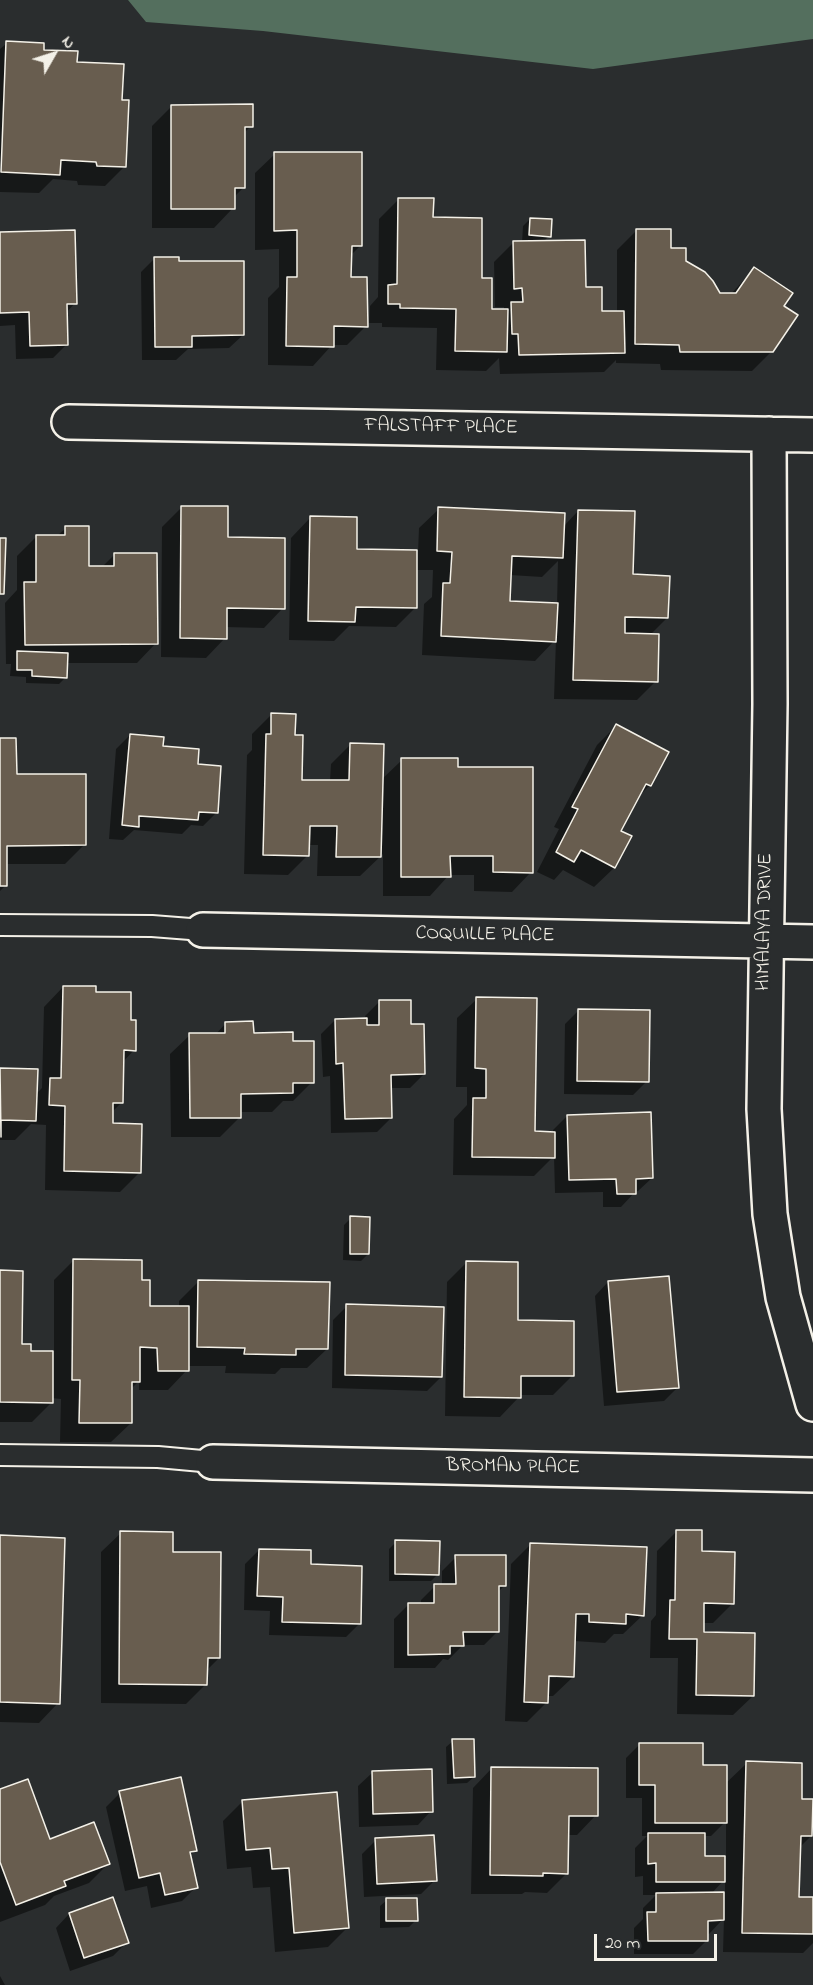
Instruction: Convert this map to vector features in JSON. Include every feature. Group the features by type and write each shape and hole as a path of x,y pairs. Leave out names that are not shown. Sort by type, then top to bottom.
{"street":[{"name":"FALSTAFF PLACE","path":"69,422 813,435"},
{"name":"HIMALAYA DRIVE","path":"769,434 770,704 764,1109 770,1214 783,1297 813,1404"},
{"name":"COQUILLE PLACE","path":"203,930 813,942"},
{"name":"BROMAN PLACE","path":"213,1462 813,1475"}],"lane":[{"path":"0,925 152,926 203,930"},
{"path":"0,1455 158,1457 213,1462"}],"green space":[{"path":"128,0 813,0 813,39 593,69 263,31 146,22"}],"building":[{"path":"6,41 44,43 44,50 78,51 77,62 124,64 122,100 129,100 126,167 97,166 96,162 61,160 60,175 1,172"},
{"path":"253,104 253,127 245,127 245,188 235,188 235,209 171,209 171,105"},
{"path":"274,152 362,152 362,246 352,246 351,277 367,277 368,327 334,326 334,347 286,346 287,277 297,277 297,230 274,231"},
{"path":"398,198 434,198 433,217 482,218 482,278 492,278 492,309 508,309 507,352 455,351 456,309 400,308 400,304 388,304 388,285 397,284"},
{"path":"530,218 552,219 551,237 529,235"},
{"path":"636,229 671,229 671,248 686,248 686,261 705,272 720,293 736,293 754,267 793,293 784,306 798,315 773,352 680,352 679,345 635,344"},
{"path":"75,230 77,304 67,304 68,345 30,346 29,312 0,313 0,232"},
{"path":"585,240 586,287 602,287 602,311 624,311 625,353 519,355 518,334 512,334 511,302 523,302 522,288 514,289 513,241"},
{"path":"154,257 179,257 179,261 244,261 244,335 192,336 192,347 155,347"},
{"path":"181,506 228,506 228,537 285,538 285,609 227,608 227,639 180,638"},
{"path":"438,507 565,513 563,558 512,556 510,601 558,603 556,642 441,636 443,583 450,583 452,552 437,551"},
{"path":"578,510 635,511 633,574 670,576 668,618 625,617 625,633 659,634 658,682 573,680"},
{"path":"310,516 357,517 357,549 417,550 417,608 356,607 355,622 308,621"},
{"path":"65,526 89,526 89,566 114,566 114,553 157,553 158,644 25,645 24,582 36,582 36,535 65,535"},
{"path":"0,538 6,538 4,594 0,594"},
{"path":"17,651 68,653 67,678 32,676 32,670 17,670"},
{"path":"271,713 296,714 295,735 303,735 302,780 349,780 350,743 384,744 381,857 336,857 337,826 310,826 309,856 263,855 266,734 271,734"},
{"path":"616,724 669,752 651,786 646,784 621,831 632,836 615,868 581,850 574,862 556,852 578,809 572,807"},
{"path":"130,734 164,737 163,746 199,749 198,764 221,766 218,813 199,812 198,820 139,816 139,827 122,825"},
{"path":"0,738 16,738 17,774 86,774 86,845 7,846 7,886 0,886"},
{"path":"401,758 458,758 458,767 533,767 533,873 493,872 493,856 450,856 451,877 401,877"},
{"path":"63,986 96,986 96,992 131,992 131,1020 136,1020 136,1051 124,1050 123,1103 113,1103 113,1123 142,1124 141,1173 64,1171 65,1106 49,1105 50,1078 61,1078"},
{"path":"476,997 537,998 535,1131 555,1132 555,1158 472,1157 473,1098 486,1098 486,1069 475,1068"},
{"path":"379,1000 411,1000 411,1024 424,1024 425,1074 391,1075 392,1118 345,1119 343,1063 336,1064 335,1019 367,1018 367,1025 379,1025"},
{"path":"578,1009 650,1010 649,1082 577,1081"},
{"path":"253,1021 254,1033 293,1032 293,1041 314,1041 314,1083 293,1083 293,1093 241,1094 241,1118 190,1118 189,1033 225,1033 225,1022"},
{"path":"0,1068 38,1069 36,1121 1,1120 1,1137"},
{"path":"651,1112 653,1178 636,1179 636,1194 617,1194 616,1179 569,1180 567,1115"},
{"path":"350,1216 370,1217 369,1254 350,1254"},
{"path":"73,1259 142,1260 142,1280 150,1280 150,1306 189,1306 189,1371 158,1371 157,1348 140,1347 140,1382 132,1382 132,1423 79,1423 80,1380 72,1380"},
{"path":"466,1261 518,1262 518,1320 574,1321 574,1376 521,1376 521,1398 464,1397"},
{"path":"0,1270 23,1271 22,1344 31,1344 31,1351 53,1351 53,1403 0,1402"},
{"path":"669,1276 679,1388 617,1392 608,1281"},
{"path":"198,1280 330,1282 328,1349 296,1349 296,1355 244,1354 245,1348 197,1347"},
{"path":"346,1304 444,1307 442,1377 345,1375"},
{"path":"676,1530 702,1530 702,1551 735,1552 734,1604 704,1603 704,1632 755,1633 754,1696 696,1695 697,1639 669,1639 670,1600 675,1600"},
{"path":"120,1531 173,1532 173,1552 221,1552 220,1658 208,1658 207,1685 119,1684"},
{"path":"0,1535 65,1538 60,1704 0,1702"},
{"path":"395,1540 440,1541 439,1575 395,1574"},
{"path":"530,1543 647,1547 644,1616 626,1614 626,1624 589,1622 589,1614 576,1614 574,1677 549,1676 548,1703 524,1702"},
{"path":"259,1549 311,1550 311,1564 362,1566 361,1624 282,1622 283,1597 257,1596"},
{"path":"455,1555 506,1555 506,1586 499,1586 499,1632 463,1632 464,1646 450,1646 450,1654 408,1655 408,1603 434,1603 434,1584 456,1584"},
{"path":"452,1739 474,1739 475,1777 454,1778"},
{"path":"639,1743 703,1743 703,1765 727,1765 727,1823 655,1823 655,1785 639,1785"},
{"path":"746,1761 802,1763 802,1799 813,1799 812,1836 801,1836 799,1897 813,1897 813,1934 742,1933"},
{"path":"491,1767 598,1768 598,1816 569,1816 568,1874 490,1875"},
{"path":"432,1769 433,1812 373,1814 372,1771"},
{"path":"181,1777 197,1851 190,1852 198,1888 165,1895 160,1873 139,1878 119,1791"},
{"path":"28,1779 50,1839 94,1822 110,1864 64,1881 66,1886 16,1905 0,1862 0,1789"},
{"path":"337,1792 349,1928 294,1933 289,1868 272,1869 270,1848 246,1850 242,1800"},
{"path":"648,1833 705,1833 705,1856 725,1856 725,1882 656,1882 656,1863 648,1864"},
{"path":"434,1835 437,1881 377,1884 375,1838"},
{"path":"724,1892 724,1920 708,1921 708,1941 648,1941 647,1912 656,1912 656,1893"},
{"path":"113,1897 129,1943 84,1958 69,1913"},
{"path":"386,1898 417,1898 418,1921 386,1921"}]}
